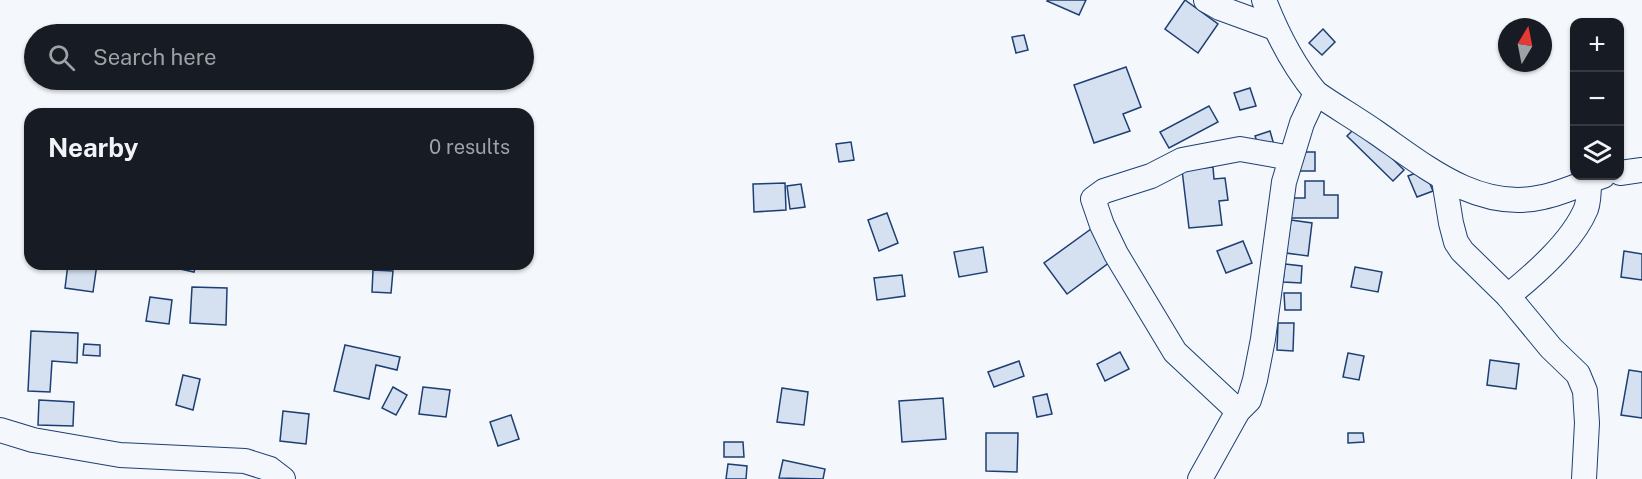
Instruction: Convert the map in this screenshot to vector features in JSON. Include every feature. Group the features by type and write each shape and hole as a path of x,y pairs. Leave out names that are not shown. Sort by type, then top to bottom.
{"street":[{"path":"1206,0 1220,8 1275,28"},
{"path":"1264,0 1275,28 1300,73 1316,93 1444,180 1474,194 1510,200 1542,198 1591,180"},
{"path":"1200,479 1238,411 1249,400 1263,339 1284,182 1302,123 1316,93"},
{"path":"1238,411 1175,352 1116,254 1093,199 1104,191 1151,176 1182,160 1240,149 1292,158"},
{"path":"1624,172 1642,170"},
{"path":"1444,180 1456,242 1462,251 1508,296 1551,348 1578,374 1585,391 1587,423 1584,479"},
{"path":"1508,296 1529,279 1561,246 1587,207 1595,180"},
{"path":"0,430 33,440 120,455 245,461 270,469 283,479"}],"building":[{"path":"1048,0 1086,0 1079,15"},
{"path":"1185,0 1218,24 1198,53 1165,29"},
{"path":"1323,29 1335,42 1322,55 1309,43"},
{"path":"1024,35 1028,50 1016,53 1012,37"},
{"path":"1126,67 1141,107 1123,114 1130,131 1094,143 1074,85"},
{"path":"1250,88 1256,106 1240,110 1234,93"},
{"path":"1209,106 1218,122 1169,148 1160,132"},
{"path":"1358,125 1404,170 1393,181 1347,136"},
{"path":"1270,131 1274,145 1260,150 1255,136"},
{"path":"851,142 854,160 839,162 836,144"},
{"path":"1299,152 1315,152 1315,171 1299,171"},
{"path":"1213,167 1214,179 1225,178 1228,200 1219,201 1222,225 1189,228 1182,170"},
{"path":"1424,170 1433,191 1417,197 1408,176"},
{"path":"1305,181 1324,181 1324,195 1338,195 1338,218 1289,218 1289,198 1305,198"},
{"path":"785,183 786,210 754,212 753,184"},
{"path":"801,184 805,207 790,209 787,186"},
{"path":"887,213 898,243 879,251 868,220"},
{"path":"1291,220 1312,223 1308,256 1286,253"},
{"path":"1091,229 1114,259 1067,294 1044,263"},
{"path":"1243,241 1252,263 1226,273 1217,251"},
{"path":"983,247 987,272 959,277 954,252"},
{"path":"1624,251 1642,254 1642,280 1621,277"},
{"path":"1285,264 1302,266 1301,283 1283,282"},
{"path":"1355,267 1382,272 1378,292 1351,287"},
{"path":"67,270 96,270 93,292 65,288"},
{"path":"373,270 393,271 391,293 372,292"},
{"path":"902,275 905,296 877,300 874,278"},
{"path":"192,287 227,288 226,325 190,323"},
{"path":"1284,293 1301,293 1301,310 1285,310"},
{"path":"150,297 172,300 169,324 146,321"},
{"path":"1278,323 1294,323 1293,351 1277,350"},
{"path":"31,331 78,333 77,363 52,361 50,392 28,391"},
{"path":"84,344 100,345 100,356 83,355"},
{"path":"345,345 400,357 397,370 376,365 369,399 334,391"},
{"path":"1120,352 1129,369 1105,381 1097,364"},
{"path":"1348,353 1364,356 1359,380 1343,377"},
{"path":"1490,360 1519,364 1516,389 1487,385"},
{"path":"1019,361 1024,376 994,387 988,372"},
{"path":"1629,370 1642,372 1642,418 1621,415"},
{"path":"183,375 200,379 193,410 176,405"},
{"path":"393,387 407,395 396,415 382,408"},
{"path":"423,387 450,390 446,417 419,414"},
{"path":"782,388 808,392 804,425 777,422"},
{"path":"1047,394 1052,414 1037,417 1033,397"},
{"path":"943,398 946,439 902,442 899,401"},
{"path":"39,400 74,402 73,426 38,425"},
{"path":"283,411 309,414 306,444 280,441"},
{"path":"511,415 519,439 498,446 490,422"},
{"path":"986,433 1018,433 1017,472 986,471"},
{"path":"1348,433 1363,433 1364,442 1348,443"},
{"path":"724,442 743,442 744,457 724,457"},
{"path":"783,460 825,469 823,479 779,478"},
{"path":"728,464 747,466 746,479 726,479"}]}
